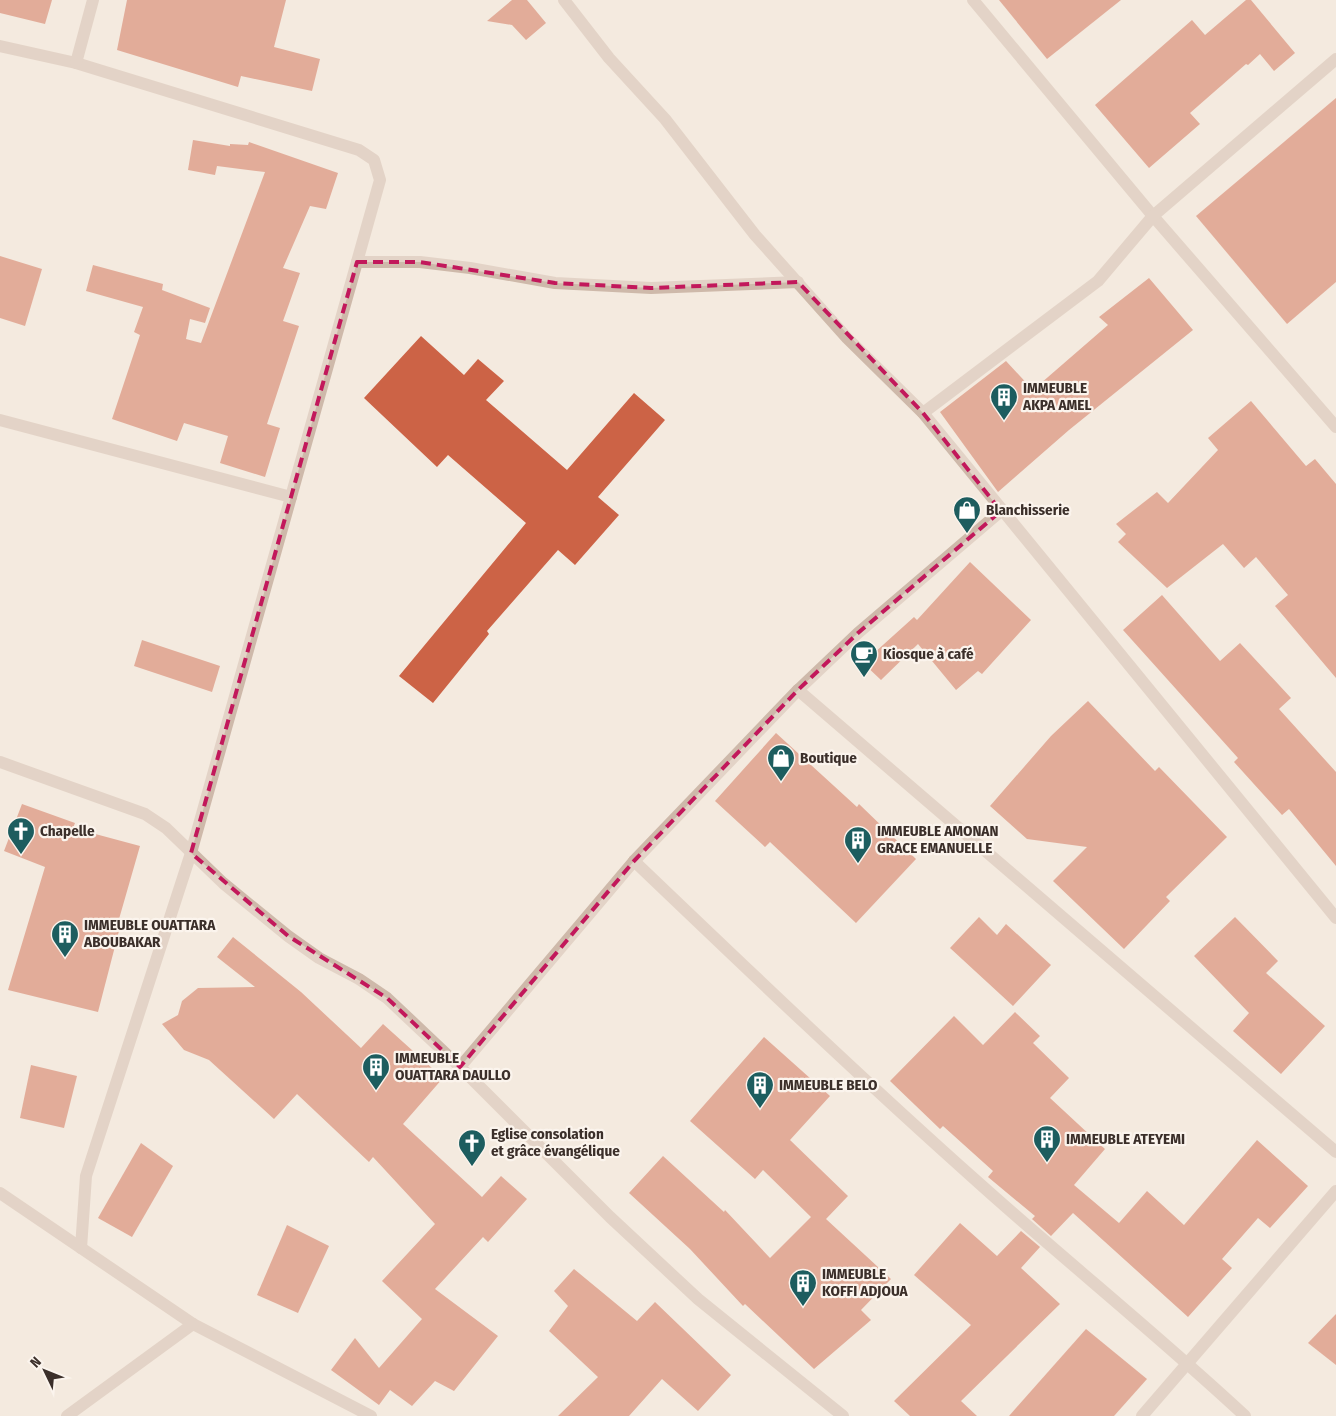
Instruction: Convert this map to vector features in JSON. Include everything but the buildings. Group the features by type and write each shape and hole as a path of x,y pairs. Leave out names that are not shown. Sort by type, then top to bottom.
{"street":[{"path":"76,64 93,0"},
{"path":"564,0 609,58 665,119 755,235 847,338 923,414 1336,918"},
{"path":"973,0 1153,216 1336,427"},
{"path":"0,46 76,64 359,150 374,160 380,180 191,854 86,1176 81,1248"},
{"path":"923,414 1098,281 1153,216 1336,59"},
{"path":"357,262 428,263 470,268 555,284 651,288 798,282"},
{"path":"0,420 290,497"},
{"path":"460,1067 634,861 798,690 858,633 1001,511"},
{"path":"798,690 1336,1152"},
{"path":"0,762 144,814 166,828 223,883 288,936 319,958 359,979 387,998 460,1067 610,1217 698,1299 843,1416"},
{"path":"634,861 855,1072 1189,1364 1245,1416"},
{"path":"1142,1416 1189,1364 1336,1191"},
{"path":"0,1193 193,1324 371,1416"},
{"path":"67,1416 193,1324"}],"highlighted area":[{"path":"357,262 420,262 555,283 651,288 798,282 923,413 1001,511 858,633 798,690 634,861 460,1067 387,998 288,936 191,853"}],"place":[{"name":"IMMEUBLE AKPA AMEL","path":"1004,421"},
{"name":"Blanchisserie","path":"967,534"},
{"name":"Kiosque à café","path":"864,678"},
{"name":"Boutique","path":"781,782"},
{"name":"Chapelle","path":"21,855"},
{"name":"IMMEUBLE AMONAN GRACE EMANUELLE","path":"858,864"},
{"name":"IMMEUBLE OUATTARA ABOUBAKAR","path":"65,958"},
{"name":"IMMEUBLE OUATTARA DAULLO","path":"376,1091"},
{"name":"IMMEUBLE BELO","path":"760,1109"},
{"name":"IMMEUBLE ATEYEMI","path":"1047,1163"},
{"name":"Eglise consolation et grâce évangélique","path":"472,1167"},
{"name":"IMMEUBLE KOFFI ADJOUA","path":"803,1307"}]}
